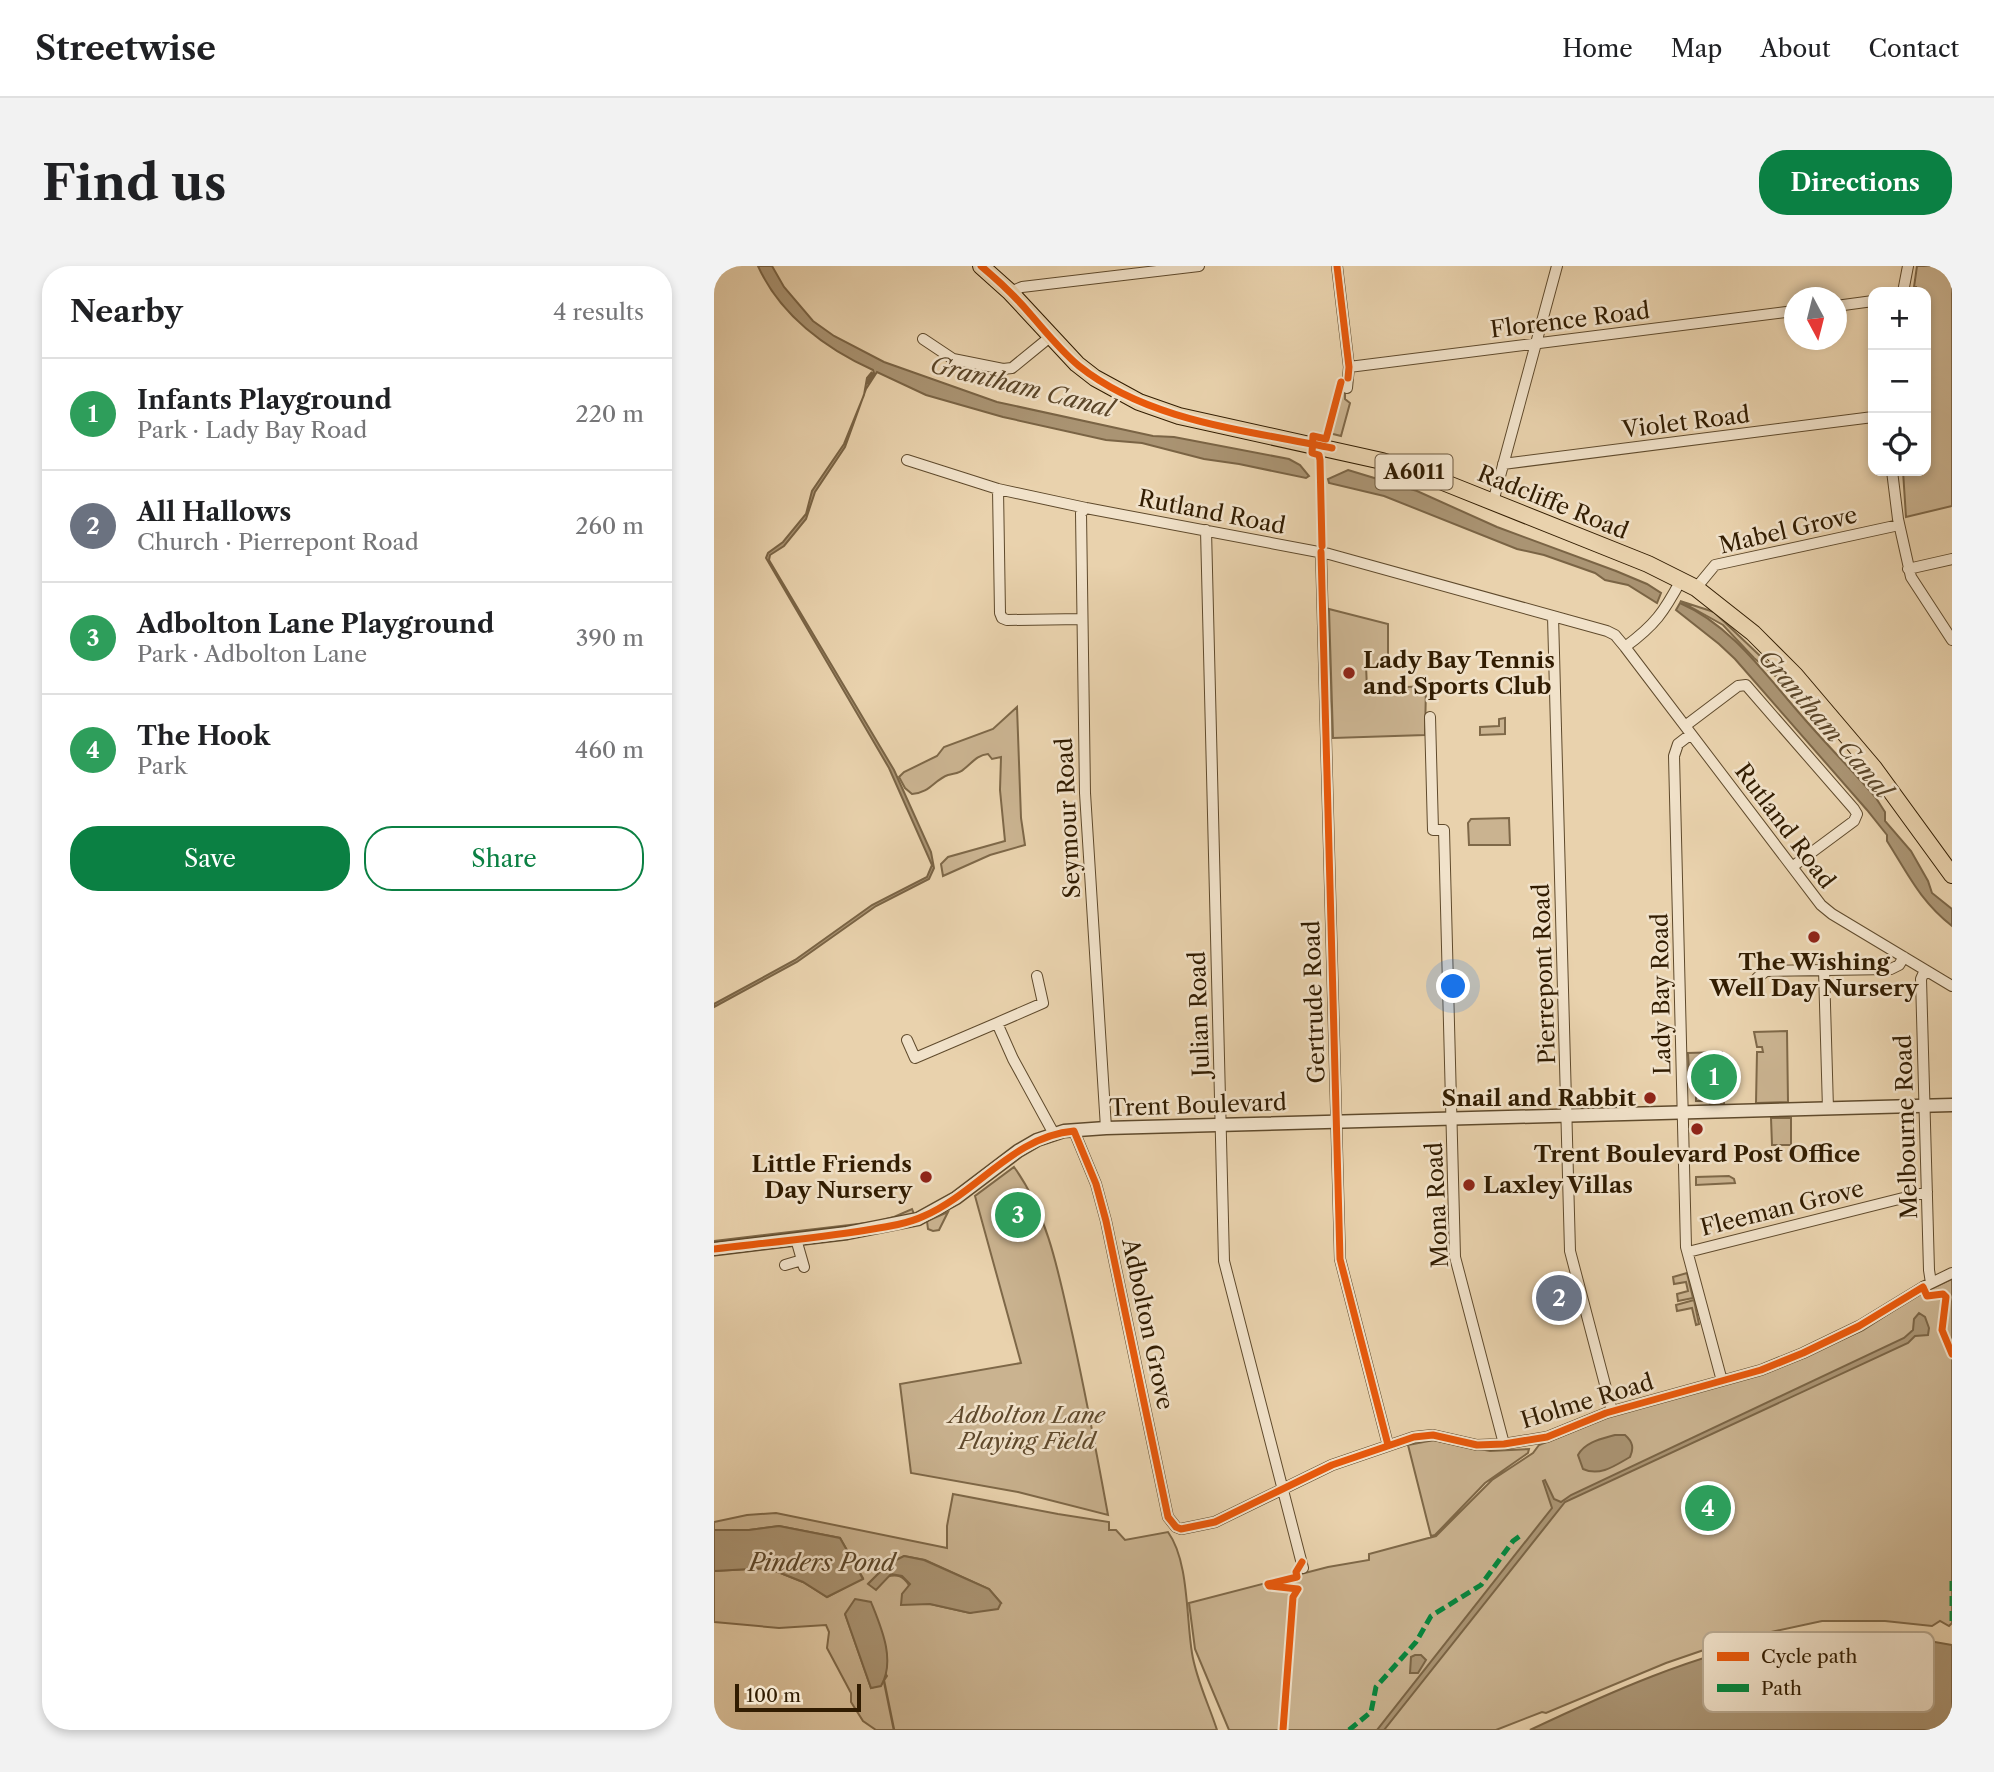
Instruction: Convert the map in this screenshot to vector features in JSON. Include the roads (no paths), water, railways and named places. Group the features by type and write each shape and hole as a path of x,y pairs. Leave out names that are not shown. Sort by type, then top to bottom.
{"highway":[{"name":"Radcliffe Road","path":"981,266 1010,292 1067,355 1095,378 1139,402 1179,416 1382,461 1493,502 1696,588 1744,625 1795,675 1874,768 1951,872"}],"street":[{"path":"1010,292 1022,287 1199,266"},
{"path":"1337,266 1349,368 1347,388"},
{"path":"1493,502 1558,266"},
{"path":"1904,287 1908,266"},
{"path":"1847,305 1868,303"},
{"name":"Florence Road","path":"1349,368 1784,312"},
{"path":"923,339 953,359 1003,369 1012,368 1050,337"},
{"name":"Violet Road","path":"1503,464 1868,418"},
{"name":"Rutland Road","path":"907,460 998,489 1321,552 1615,635 1825,910 1952,986"},
{"path":"1893,476 1908,569 1952,640"},
{"path":"998,489 1002,618 1082,619"},
{"name":"Seymour Road","path":"1086,508 1081,513 1085,793 1105,1128"},
{"name":"Mabel Grove","path":"1696,588 1715,565 1899,525"},
{"name":"Julian Road","path":"1206,530 1224,1261 1303,1568"},
{"name":"Gertrude Road","path":"1321,552 1340,1259 1388,1445"},
{"path":"1908,569 1952,559"},
{"path":"1625,647 1653,625 1665,610 1681,580"},
{"name":"Pierrepont Road","path":"1553,616 1570,1251 1612,1411"},
{"path":"1688,730 1738,686 1746,685 1854,809 1856,820 1792,867"},
{"name":"Mona Road","path":"1430,717 1433,830 1444,830 1455,1256 1504,1444"},
{"name":"Lady Bay Road","path":"1688,730 1678,744 1674,756 1688,1252 1722,1381"},
{"path":"1757,988 1757,978 1766,971 1891,969 1899,965 1904,957"},
{"path":"1824,970 1828,1109"},
{"name":"Melbourne Road","path":"1925,970 1921,979 1931,1283"},
{"path":"908,1040 915,1058 1043,1003 1037,976"},
{"path":"997,1023 1013,1059 1054,1133"},
{"name":"Trent Boulevard","path":"714,1249 886,1227 922,1217 956,1198 1018,1151 1037,1140 1054,1133 1074,1130 1952,1105"},
{"name":"Adbolton Grove","path":"1074,1130 1096,1184 1106,1221 1168,1517 1175,1527"},
{"name":"Fleeman Grove","path":"1688,1252 1927,1192"},
{"path":"785,1265 803,1264 796,1239"},
{"name":"Holme Road","path":"1175,1527 1188,1529 1215,1522 1332,1465 1414,1437 1433,1435 1477,1445 1538,1440 1612,1411 1768,1367 1826,1343 1952,1273"}],"water":[{"name":"Grantham Canal","path":"758,266 772,266 784,287 813,321 834,336 884,362 997,402 1153,436 1174,437 1289,459 1300,465 1309,476 1306,478 1204,459 1142,443 1106,440 1003,417 926,395 877,372 864,394 867,378 872,372 867,384 874,373 873,370 838,352 806,328 779,300"},
{"path":"862,399 845,447 815,492 806,519 784,546 770,555 769,560 894,770 931,852 934,868 929,879 876,906 797,962 714,1007 714,1004 795,960 872,905 927,877 932,865 889,768 766,558 806,514 812,491 844,444"},
{"path":"1348,470 1417,491 1497,527 1647,584 1661,593 1657,603 1628,585 1605,580 1595,573 1544,555 1517,549 1384,496 1329,483 1328,479"},
{"name":"Grantham Canal","path":"1680,603 1698,612 1731,637 1876,798 1885,812 1885,821 1911,851 1932,893 1952,909 1952,926 1923,897 1887,841 1887,835 1867,810 1735,659 1676,610"},
{"path":"1919,1313 1925,1317 1929,1328 1928,1335 1915,1336 1908,1343 1565,1502 1384,1730 1377,1730 1552,1508 1543,1481 1545,1480 1554,1499 1561,1502 1904,1338 1913,1330 1914,1319"},
{"path":"1615,1435 1625,1435 1630,1440 1630,1457 1602,1471 1583,1469 1578,1455 1581,1451 1594,1442"},
{"name":"Pinders Pond","path":"779,1526 840,1538 863,1579 827,1597 803,1582 768,1568 714,1571 714,1530 749,1530"},
{"path":"904,1556 924,1560 989,1589 1001,1603 998,1609 970,1613 930,1604 901,1605 902,1594 910,1584 902,1576 891,1574 876,1590 868,1584 888,1564"},
{"path":"855,1599 871,1602 883,1633 887,1665 881,1686 871,1688 845,1614"},
{"path":"1934,1642 1952,1645 1952,1730 1530,1730 1703,1658 1703,1712 1934,1712"},
{"path":"1421,1655 1426,1660 1418,1673 1410,1673 1411,1657"}],"waterway":[{"path":"884,1681 894,1730"}],"place":[{"name":"Lady Bay Tennis and Sports Club","path":"1349,673"},
{"name":"The Wishing Well Day Nursery","path":"1814,937"},
{"name":"Infants Playground","path":"1714,1077"},
{"name":"Snail and Rabbit","path":"1650,1098"},
{"name":"Trent Boulevard Post Office","path":"1697,1129"},
{"name":"Little Friends Day Nursery","path":"926,1177"},
{"name":"Laxley Villas","path":"1469,1185"},
{"name":"Adbolton Lane Playground","path":"1018,1215"},
{"name":"All Hallows","path":"1559,1298"},
{"name":"The Hook","path":"1708,1508"}],"park label":[{"name":"Adbolton Lane Playing Field","path":"1027,1428"}]}
